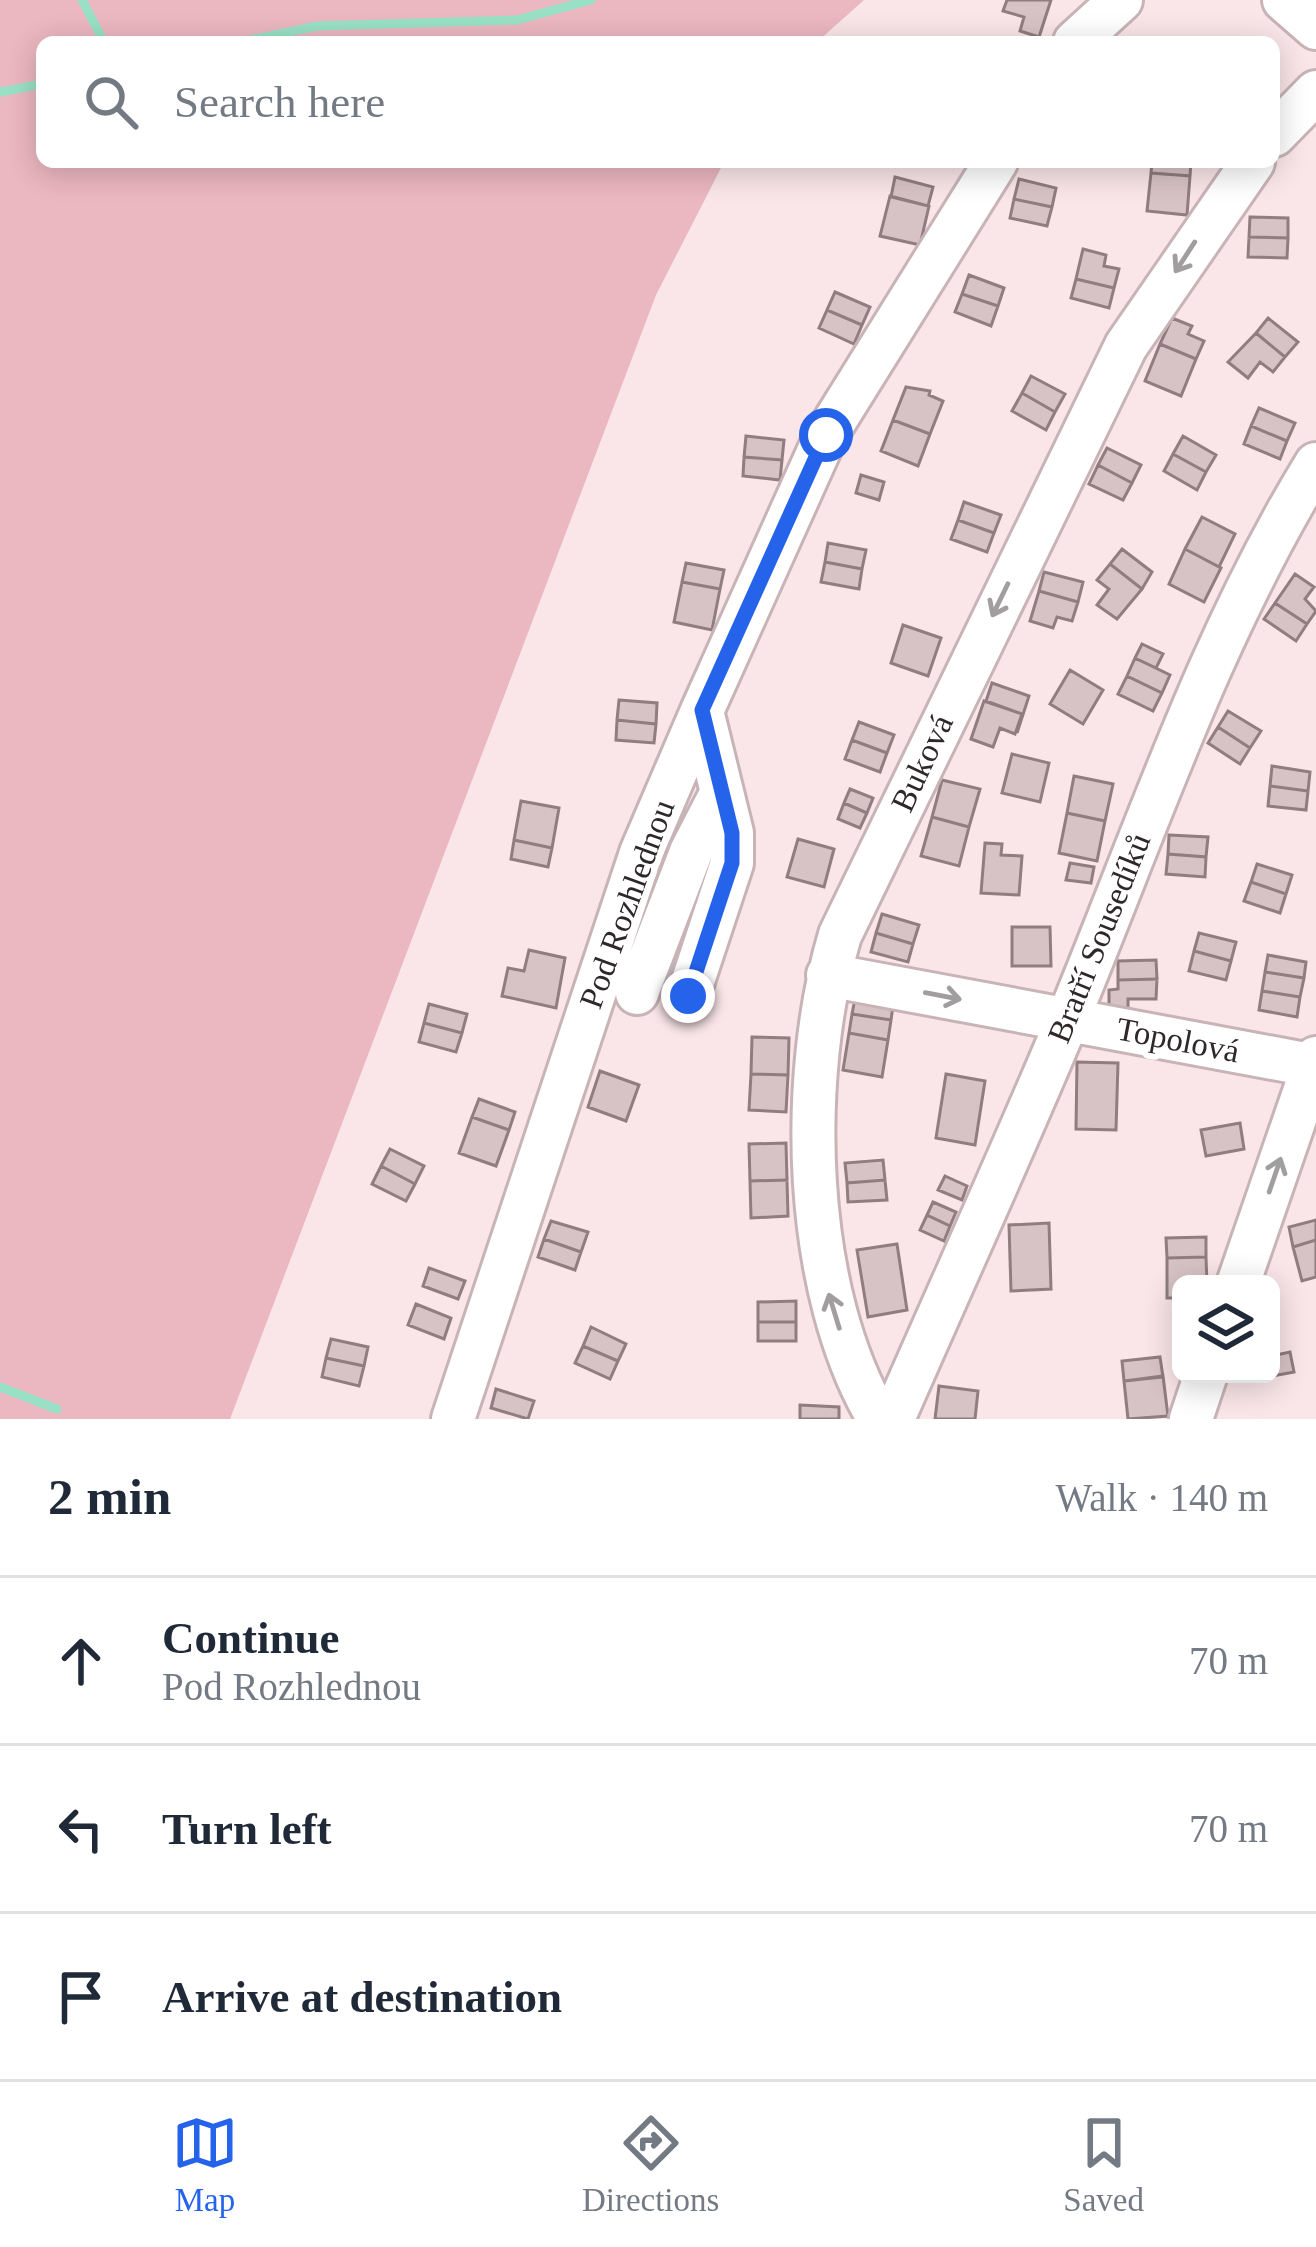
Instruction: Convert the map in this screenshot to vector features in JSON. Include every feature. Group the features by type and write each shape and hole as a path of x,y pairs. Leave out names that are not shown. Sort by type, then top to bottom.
{"street":[{"path":"1082,36 1121,0"},
{"path":"1284,0 1316,28"},
{"path":"1280,129 1316,92"},
{"name":"Pod Rozhlednou","path":"453,1419 641,854 702,710 826,435 992,168"},
{"name":"Buková","path":"879,1419 859,1385 829,1298 814,1135 828,975 840,934 1126,346 1249,168"},
{"name":"Bratří Sousedíků","path":"893,1419 1068,1020 1188,713 1238,602 1316,464"},
{"path":"688,996 729,881 732,833 702,710"},
{"path":"638,994 691,851 721,794"},
{"name":"Topolová","path":"828,975 1315,1063"},
{"path":"1241,1275 1315,1063"},
{"path":"1191,1419 1203,1383"}],"shaded area":[{"path":"0,0 864,0 824,36 36,36 36,168 721,168 656,295 230,1419 0,1419"}],"building":[{"path":"1007,0 1051,0 1039,36 1020,31 1024,17 1003,11"},
{"path":"1151,168 1191,168 1190,176 1151,173"},
{"path":"1151,173 1190,176 1187,215 1147,211"},
{"path":"895,177 933,187 928,206 891,197"},
{"path":"1019,179 1056,188 1052,207 1014,199"},
{"path":"890,196 929,206 920,245 880,236"},
{"path":"1014,199 1052,207 1047,226 1010,218"},
{"path":"1250,217 1288,218 1288,238 1249,237"},
{"path":"1249,237 1288,238 1287,258 1248,257"},
{"path":"1083,249 1106,255 1104,266 1119,269 1114,288 1076,279"},
{"path":"969,275 1004,288 998,306 962,294"},
{"path":"1076,279 1114,288 1109,308 1071,298"},
{"path":"835,292 870,307 862,325 827,310"},
{"path":"962,294 998,306 991,326 955,312"},
{"path":"827,310 862,325 854,344 819,328"},
{"path":"1172,318 1192,326 1188,334 1204,341 1196,359 1160,344"},
{"path":"1268,318 1298,342 1285,357 1256,333"},
{"path":"1256,333 1285,357 1273,372 1260,362 1248,378 1228,362"},
{"path":"1160,344 1196,359 1181,396 1145,381"},
{"path":"1031,376 1065,394 1055,412 1022,393"},
{"path":"906,387 930,391 929,395 943,401 930,434 893,420"},
{"path":"1022,393 1055,412 1046,430 1012,411"},
{"path":"1259,408 1295,423 1287,441 1251,426"},
{"path":"893,420 930,434 918,466 881,451"},
{"path":"1251,426 1287,441 1280,459 1244,444"},
{"path":"746,436 784,440 782,460 744,457"},
{"path":"1183,436 1216,455 1206,472 1173,454"},
{"path":"1107,448 1141,465 1132,483 1098,465"},
{"path":"1173,454 1206,472 1197,490 1164,471"},
{"path":"744,457 782,460 780,480 743,476"},
{"path":"1098,465 1132,483 1123,500 1089,484"},
{"path":"861,475 884,482 879,500 856,493"},
{"path":"964,502 1001,515 994,533 958,520"},
{"path":"1202,517 1235,534 1219,567 1185,549"},
{"path":"958,520 994,533 987,552 951,539"},
{"path":"828,543 866,550 862,569 825,562"},
{"path":"1122,549 1152,572 1142,589 1110,564"},
{"path":"1185,549 1221,568 1204,602 1169,584"},
{"path":"825,562 862,569 859,589 821,582"},
{"path":"686,563 724,570 720,589 682,582"},
{"path":"1110,564 1142,589 1117,619 1097,605 1109,589 1097,580"},
{"path":"1044,572 1083,582 1078,602 1039,591"},
{"path":"1295,574 1314,587 1305,599 1316,611 1307,624 1275,603"},
{"path":"682,582 720,589 712,630 674,622"},
{"path":"1039,591 1078,602 1072,621 1057,617 1053,628 1030,621"},
{"path":"1275,603 1307,624 1296,641 1264,619"},
{"path":"903,625 941,638 928,676 891,663"},
{"path":"1142,644 1163,654 1156,668 1135,658"},
{"path":"1135,658 1170,675 1162,693 1127,676"},
{"path":"1070,670 1103,690 1083,724 1050,704"},
{"path":"1127,676 1162,693 1153,711 1118,694"},
{"path":"992,683 1029,696 1017,733 1022,714 986,701"},
{"path":"619,700 657,703 656,724 617,720"},
{"path":"984,701 1022,714 1015,734 1000,728 993,747 971,739"},
{"path":"1228,711 1261,731 1250,748 1218,727"},
{"path":"617,720 656,724 654,743 616,740"},
{"path":"859,722 894,735 887,753 852,740"},
{"path":"1218,727 1250,748 1240,764 1208,743"},
{"path":"852,740 887,753 880,772 845,759"},
{"path":"1012,754 1049,763 1040,802 1002,793"},
{"path":"1272,766 1310,772 1308,791 1270,786"},
{"path":"1074,776 1113,784 1105,821 1067,813"},
{"path":"942,780 980,789 969,827 932,817"},
{"path":"1270,786 1308,791 1306,810 1268,806"},
{"path":"850,789 873,798 867,813 844,803"},
{"path":"521,801 559,808 552,848 514,840"},
{"path":"844,803 867,813 860,828 838,819"},
{"path":"1067,813 1105,821 1097,861 1059,853"},
{"path":"932,817 969,827 959,866 921,856"},
{"path":"1169,835 1208,837 1206,857 1168,854"},
{"path":"798,839 834,849 824,887 787,877"},
{"path":"514,840 552,848 548,867 511,859"},
{"path":"985,843 1002,844 1001,855 1022,856 1019,895 981,893"},
{"path":"1168,854 1206,857 1205,877 1166,874"},
{"path":"1070,863 1094,867 1091,883 1066,880"},
{"path":"1257,864 1292,875 1286,894 1251,882"},
{"path":"1251,882 1286,894 1280,913 1244,901"},
{"path":"882,914 919,925 913,944 876,933"},
{"path":"1012,927 1050,927 1051,966 1012,966"},
{"path":"876,933 913,944 908,962 871,952"},
{"path":"1199,933 1236,942 1231,961 1194,951"},
{"path":"529,950 565,958 556,1008 502,996 508,968 524,971"},
{"path":"1194,951 1231,961 1226,980 1189,971"},
{"path":"1268,955 1306,962 1304,978 1265,972"},
{"path":"1156,960 1157,979 1118,980 1118,961"},
{"path":"1265,972 1304,978 1300,997 1262,991"},
{"path":"1157,979 1156,999 1128,999 1128,1008 1109,1008 1109,990 1118,989 1118,980"},
{"path":"1262,991 1300,997 1297,1017 1259,1010"},
{"path":"855,999 893,1006 891,1020 852,1014"},
{"path":"429,1004 467,1014 462,1033 424,1023"},
{"path":"852,1014 891,1020 888,1040 849,1033"},
{"path":"424,1023 462,1033 456,1052 419,1042"},
{"path":"849,1033 888,1040 882,1077 843,1070"},
{"path":"752,1037 789,1038 788,1075 751,1074"},
{"path":"1077,1062 1118,1063 1116,1130 1076,1129"},
{"path":"600,1071 639,1085 626,1121 588,1107"},
{"path":"751,1074 788,1075 786,1112 749,1110"},
{"path":"946,1074 985,1081 975,1145 936,1138"},
{"path":"479,1099 515,1112 509,1130 472,1117"},
{"path":"472,1117 509,1130 496,1166 459,1153"},
{"path":"1240,1123 1244,1149 1206,1156 1201,1130"},
{"path":"786,1143 787,1180 750,1181 749,1144"},
{"path":"390,1149 424,1166 415,1184 381,1166"},
{"path":"883,1160 885,1180 847,1183 845,1163"},
{"path":"381,1166 415,1184 406,1201 372,1184"},
{"path":"945,1176 967,1186 962,1200 938,1190"},
{"path":"787,1180 788,1216 751,1218 750,1181"},
{"path":"885,1180 887,1200 848,1202 847,1183"},
{"path":"933,1202 956,1212 950,1226 927,1215"},
{"path":"927,1215 950,1226 944,1241 920,1230"},
{"path":"1316,1220 1316,1240 1293,1247 1289,1227"},
{"path":"551,1221 588,1232 581,1252 544,1239"},
{"path":"1049,1223 1051,1289 1011,1291 1009,1225"},
{"path":"1206,1237 1206,1257 1167,1258 1166,1238"},
{"path":"544,1239 581,1252 575,1270 538,1257"},
{"path":"1316,1240 1316,1277 1302,1281 1293,1247"},
{"path":"897,1244 907,1310 868,1317 857,1250"},
{"path":"1206,1257 1207,1275 1172,1275 1172,1298 1167,1298 1167,1258"},
{"path":"429,1268 465,1281 458,1299 423,1286"},
{"path":"796,1301 796,1322 758,1322 758,1302"},
{"path":"416,1304 451,1318 444,1339 408,1325"},
{"path":"758,1322 796,1322 796,1341 758,1341"},
{"path":"591,1327 626,1344 618,1361 583,1346"},
{"path":"331,1339 368,1347 364,1366 326,1358"},
{"path":"583,1346 618,1361 610,1379 575,1363"},
{"path":"1290,1352 1294,1372 1280,1375 1280,1354"},
{"path":"1160,1357 1163,1377 1124,1381 1122,1361"},
{"path":"326,1358 364,1366 359,1386 322,1377"},
{"path":"1163,1376 1168,1416 1128,1419 1124,1381"},
{"path":"939,1386 978,1391 975,1419 935,1419"},
{"path":"496,1389 534,1401 528,1419 491,1408"},
{"path":"800,1405 839,1407 839,1419 800,1419"}],"waterway":[{"path":"82,0 101,36"},
{"path":"270,36 317,26 517,20 591,0"},
{"path":"0,92 36,85"},
{"path":"0,1387 57,1409"}],"route":[{"path":"688,996 732,863 732,833 702,710 826,435"}]}
